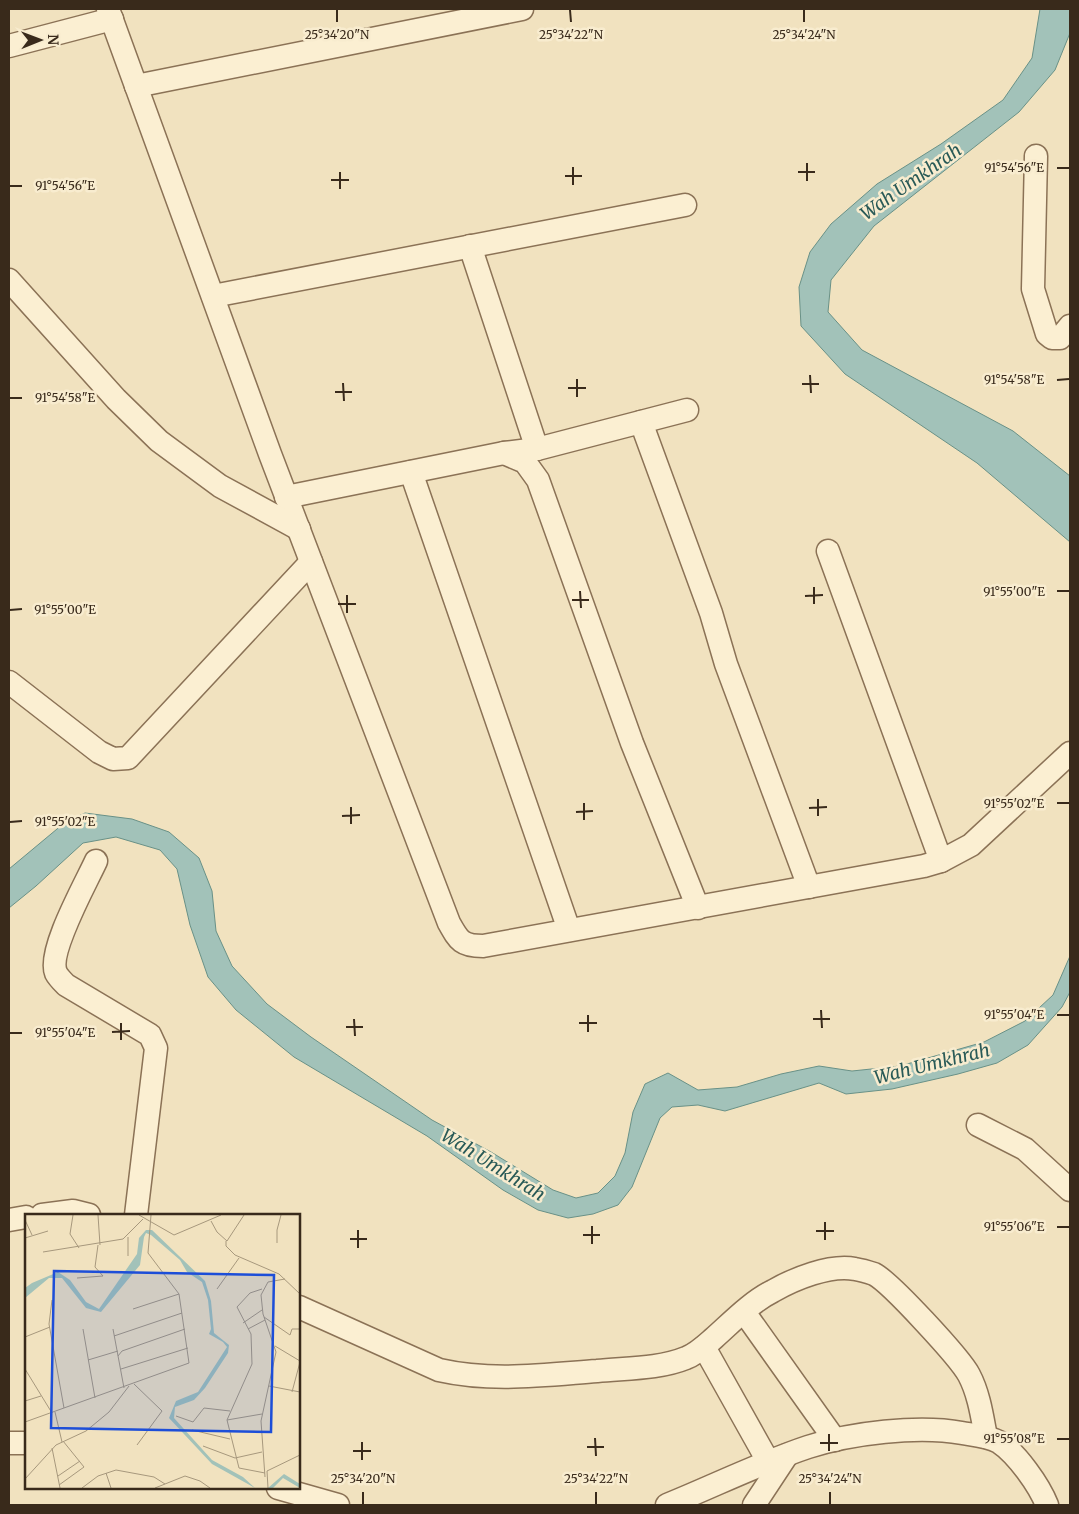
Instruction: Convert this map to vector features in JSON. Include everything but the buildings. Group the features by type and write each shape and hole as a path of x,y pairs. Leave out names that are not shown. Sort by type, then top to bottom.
{"street":[{"path":"136,86 522,9"},
{"path":"9,46 110,14 286,498 449,923 457,938 464,943 472,946 483,946 698,908 924,866 941,861 970,845 1070,753"},
{"path":"1036,156 1033,289 1046,334 1052,338 1060,338 1070,326"},
{"path":"213,296 685,205"},
{"path":"470,246 537,449"},
{"path":"9,280 116,399 159,441 220,486 299,529"},
{"path":"286,498 504,453 537,449 687,410"},
{"path":"641,422 705,598 726,664 809,887"},
{"path":"504,453 524,462 538,480 632,744 698,908"},
{"path":"411,472 569,930"},
{"path":"828,551 941,861"},
{"path":"9,682 99,752 113,759 128,758 311,562"},
{"path":"96,861 59,941 55,959 56,973 66,985 150,1035 156,1048 136,1214"},
{"path":"978,1125 1025,1149 1070,1190"},
{"path":"9,1220 25,1217"},
{"path":"300,1306 440,1370 463,1376 510,1377 647,1367 688,1357 770,1292 792,1281 829,1270 853,1268 874,1274 893,1289 952,1353 968,1374 977,1396 986,1437"},
{"path":"744,1312 835,1440"},
{"path":"704,1346 778,1459"},
{"path":"667,1505 808,1447 835,1440 900,1430 944,1430 986,1437 999,1442 1030,1475 1047,1505"},
{"path":"9,1443 25,1442"},
{"path":"754,1505 778,1459"},
{"path":"281,1489 311,1501 338,1505"}],"water":[{"name":"Wah Umkhrah","path":"1040,9 1070,9 1070,33 1055,70 1019,112 874,226 831,280 828,312 862,350 1013,431 1070,476 1070,542 977,463 845,374 801,326 799,287 810,252 831,224 877,184 941,144 1003,100 1032,58"},
{"name":"Wah Umkhrah","path":"85,813 132,819 169,832 199,858 212,891 216,931 232,966 267,1004 311,1037 432,1120 491,1152 553,1190 576,1198 598,1193 615,1176 625,1153 633,1112 645,1084 668,1073 698,1090 737,1087 781,1074 819,1066 852,1071 900,1066 984,1042 1025,1021 1053,995 1070,956 1070,992 1062,1007 1028,1045 997,1063 892,1089 846,1094 819,1083 725,1111 698,1105 672,1107 660,1118 632,1187 618,1205 593,1214 568,1218 538,1210 503,1190 427,1136 294,1057 236,1010 208,977 190,925 177,869 160,850 116,837 83,843 9,908 9,869 63,824"}]}
